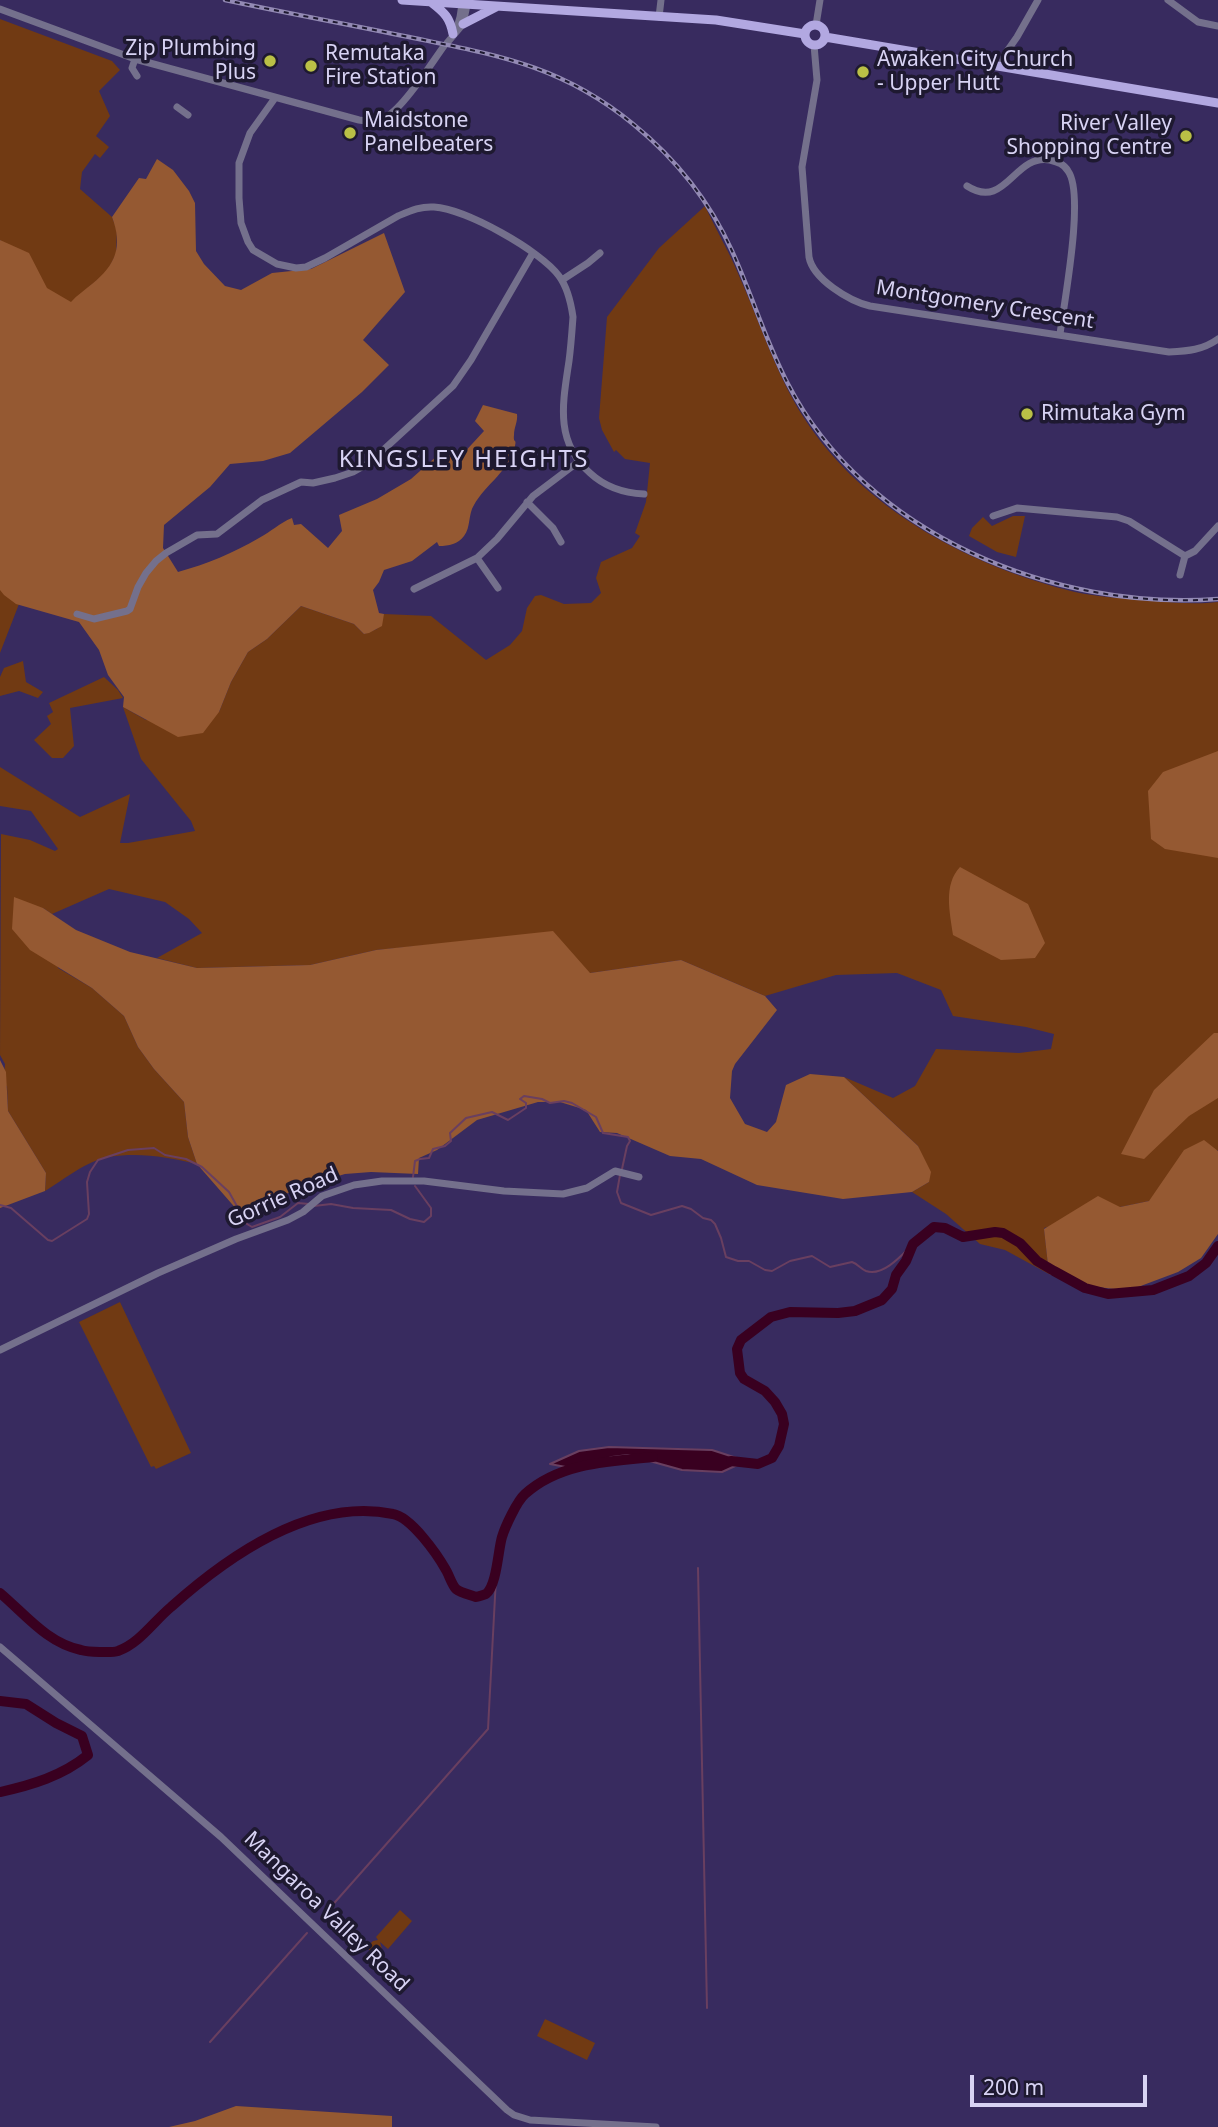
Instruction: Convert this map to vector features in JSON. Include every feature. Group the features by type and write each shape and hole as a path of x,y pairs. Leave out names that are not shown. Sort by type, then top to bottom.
{"main road":[{"path":"402,0 725,22 805,34"},
{"path":"431,2 447,14 453,36 497,6"},
{"path":"816,25 822,28 825,37 822,43 814,46 806,41 805,34 809,27 816,25"},
{"path":"825,37 1218,103"}],"street":[{"path":"660,17 661,0"},
{"path":"816,25 820,0"},
{"path":"1001,66 1005,54 1038,0"},
{"path":"1168,0 1198,22 1218,26"},
{"path":"0,9 135,59 373,122 387,117 399,106 453,36 464,4"},
{"name":"Montgomery Crescent","path":"814,46 817,80 802,166 809,257 814,270 847,297 870,306 1169,352 1192,351 1218,339"},
{"path":"135,59 132,68 137,76"},
{"path":"256,92 262,99 263,115"},
{"path":"275,98 250,133 239,163 242,228 253,250 286,267 306,267 410,210 433,207 473,218 533,253 562,280 570,300 573,317 563,420 567,440 578,462 607,486 632,494 644,494"},
{"path":"177,107 188,115"},
{"path":"967,186 975,191 997,190 1024,166 1038,160 1056,161 1069,172 1074,192 1074,234 1060,334"},
{"path":"77,614 94,619 127,611 141,581 160,557 197,535 217,534 262,500 301,482 319,483 362,468 445,395 471,360 533,253"},
{"path":"562,280 600,253"},
{"path":"414,589 477,558 497,539 527,502 578,462"},
{"path":"527,502 553,528 561,542"},
{"path":"993,516 1017,509 1117,517 1129,521 1185,556 1192,554 1218,526"},
{"path":"1180,575 1185,556"},
{"path":"477,558 498,588"},
{"name":"Gorrie Road","path":"0,1350 158,1273 288,1220 303,1212 322,1196 354,1185 382,1181 424,1181 514,1192 563,1194 587,1188 615,1171 639,1177"},
{"name":"Mangaroa Valley Road","path":"0,1647 212,1829 507,2110 530,2120 656,2127"}],"shaded area":[{"path":"0,19 112,61 120,70 99,91 110,116 96,136 109,147 100,158 95,154 82,172 80,189 112,217 117,230 116,254 107,272 89,287 75,305 51,299 0,240"},
{"path":"157,159 173,170 189,191 195,203 196,251 204,264 225,286 241,290 272,273 311,269 384,233 405,292 363,340 389,365 362,392 290,453 263,461 230,464 210,487 164,525 163,548 178,572 230,553 292,518 294,525 301,524 328,548 342,531 339,515 377,499 411,479 447,447 460,457 484,431 475,421 483,405 517,414 513,454 474,505 464,536 450,545 439,546 437,542 412,561 384,570 373,590 379,613 384,614 382,626 364,634 354,624 301,606 267,639 248,652 231,682 219,712 203,733 178,737 123,707 124,697 108,675 99,650 79,622 16,604 0,590 0,240 29,253 47,288 71,302 100,277 112,262 117,237 112,217 139,178 146,179"},
{"path":"705,206 736,269 777,367 804,418 828,451 889,507 960,550 1036,581 1101,596 1181,603 1218,602 1218,1151 1149,1201 1044,1228 1049,1274 1005,1250 980,1244 946,1214 912,1192 929,1182 918,1146 844,1077 893,1098 915,1086 936,1049 1019,1053 1051,1049 1054,1034 953,1016 941,990 897,973 836,975 765,996 681,960 590,973 439,944 376,950 310,965 197,968 157,958 202,933 189,919 165,902 109,889 52,914 43,908 58,968 92,988 124,1016 138,1047 184,1102 188,1137 197,1164 153,1156 109,1157 84,1166 45,1191 46,1173 8,1111 7,1086 3,1085 5,1064 0,1055 1,834 30,840 55,851 58,849 31,811 0,806 0,767 80,817 130,794 120,843 195,831 191,821 141,759 123,707 146,720 219,712 231,682 248,652 267,639 301,606 354,624 364,634 377,629 384,614 431,616 486,660 510,645 522,631 527,608 535,596 541,595 564,604 591,603 601,593 596,578 601,562 632,548 640,536 635,533 646,502 650,463 625,459 616,450 614,452 602,430 599,418 607,317 659,248"},
{"path":"1013,516 1025,516 1016,557 997,552 969,536 972,528 983,517 992,526"},
{"path":"0,587 19,604 0,653"},
{"path":"23,661 26,682 43,692 38,698 19,691 0,696 0,677 4,668"},
{"path":"104,677 123,698 70,708 74,746 63,758 52,758 34,740 51,724 47,716 53,712 49,703"},
{"path":"1218,751 1218,858 1165,849 1151,839 1148,791 1163,772"},
{"path":"960,867 1028,904 1045,943 1035,958 1001,960 953,935 949,909 950,891 951,882"},
{"path":"14,897 43,908 76,930 130,952 197,968 310,965 376,950 553,931 590,973 681,960 765,996 777,1010 732,1071 730,1098 745,1124 767,1132 776,1122 786,1085 810,1074 844,1077 918,1146 931,1172 929,1182 912,1192 843,1199 757,1185 701,1159 670,1156 617,1133 600,1132 586,1110 560,1102 538,1102 477,1120 437,1150 419,1158 418,1174 345,1174 298,1188 254,1210 238,1211 197,1164 188,1137 184,1102 138,1047 124,1016 92,988 30,950 12,929"},
{"path":"1214,1033 1218,1033 1218,1098 1189,1116 1144,1159 1121,1154 1154,1090"},
{"path":"0,1060 6,1072 8,1111 46,1173 45,1191 0,1208"},
{"path":"1204,1140 1218,1151 1218,1234 1201,1258 1178,1272 1123,1290 1089,1286 1049,1274 1044,1229 1098,1196 1120,1207 1149,1201 1184,1150"},
{"path":"120,1302 191,1453 156,1469 151,1467 79,1322"},
{"path":"609,1447 712,1450 746,1461 722,1472 682,1470 628,1455 612,1457 576,1469 550,1464 579,1451"},
{"path":"400,1910 412,1921 388,1949 380,1942 382,1949 379,1953 373,1953 369,1950 369,1945 378,1940 376,1937"},
{"path":"545,2019 595,2043 587,2060 537,2036"},
{"path":"236,2106 392,2116 392,2127 169,2127"}],"waterway":[{"path":"413,1177 415,1161 429,1158 433,1149 445,1146 451,1141 450,1133 466,1118 492,1112 508,1120 526,1108 526,1103 520,1099 524,1096 550,1103 572,1103 596,1117 603,1133 628,1137 630,1141 622,1169"},
{"path":"0,1205 11,1208 52,1241 87,1219 87,1182 98,1160 128,1150 154,1148 165,1155 186,1159 202,1167 229,1192 247,1224 252,1227 280,1217 298,1203 309,1204"},
{"path":"620,1175 617,1192 621,1203 651,1215 682,1206 691,1209 715,1224 726,1257 749,1261 765,1270 772,1271 790,1261 812,1256 830,1267 852,1262 866,1271 879,1271 892,1264 913,1244"},
{"path":"314,1206 331,1204 391,1210 424,1222 431,1216 431,1208 415,1186"},
{"path":"731,1461 758,1464 772,1458 779,1446 784,1424 775,1402 740,1373 737,1349 741,1340 771,1317 790,1312 855,1311 882,1300 892,1289 896,1275 913,1244 934,1227 945,1228 963,1237 1003,1233 1020,1243 1037,1261 1054,1271 1085,1288 1108,1294 1153,1290 1189,1276 1206,1263 1218,1246"},
{"path":"0,1593 37,1627 58,1641 84,1651 118,1651 133,1643 194,1588 245,1551 302,1523 332,1514 362,1511 393,1514 408,1522 436,1555 456,1589 477,1597 490,1590 504,1533 515,1508 525,1494 553,1476 585,1465 653,1457"},
{"path":"321,1918 488,1729 497,1559"},
{"path":"698,1568 707,2008"},
{"path":"0,1701 26,1704 82,1736 88,1755 68,1769 46,1779 0,1792"},
{"path":"210,2042 307,1933"}],"railway":[{"path":"225,0 499,57 527,65 580,88 606,104 648,137 677,166 702,198 732,251 788,384 822,437 865,483 915,522 971,553 1030,576 1093,592 1156,599 1218,599"}],"place":[{"name":"Zip Plumbing Plus","path":"270,61"},
{"name":"Remutaka Fire Station","path":"311,66"},
{"name":"Awaken City Church - Upper Hutt","path":"863,72"},
{"name":"Maidstone Panelbeaters","path":"350,133"},
{"name":"River Valley Shopping Centre","path":"1186,136"},
{"name":"Rimutaka Gym","path":"1027,414"}],"district":[{"name":"KINGSLEY HEIGHTS","path":"464,460"}]}
